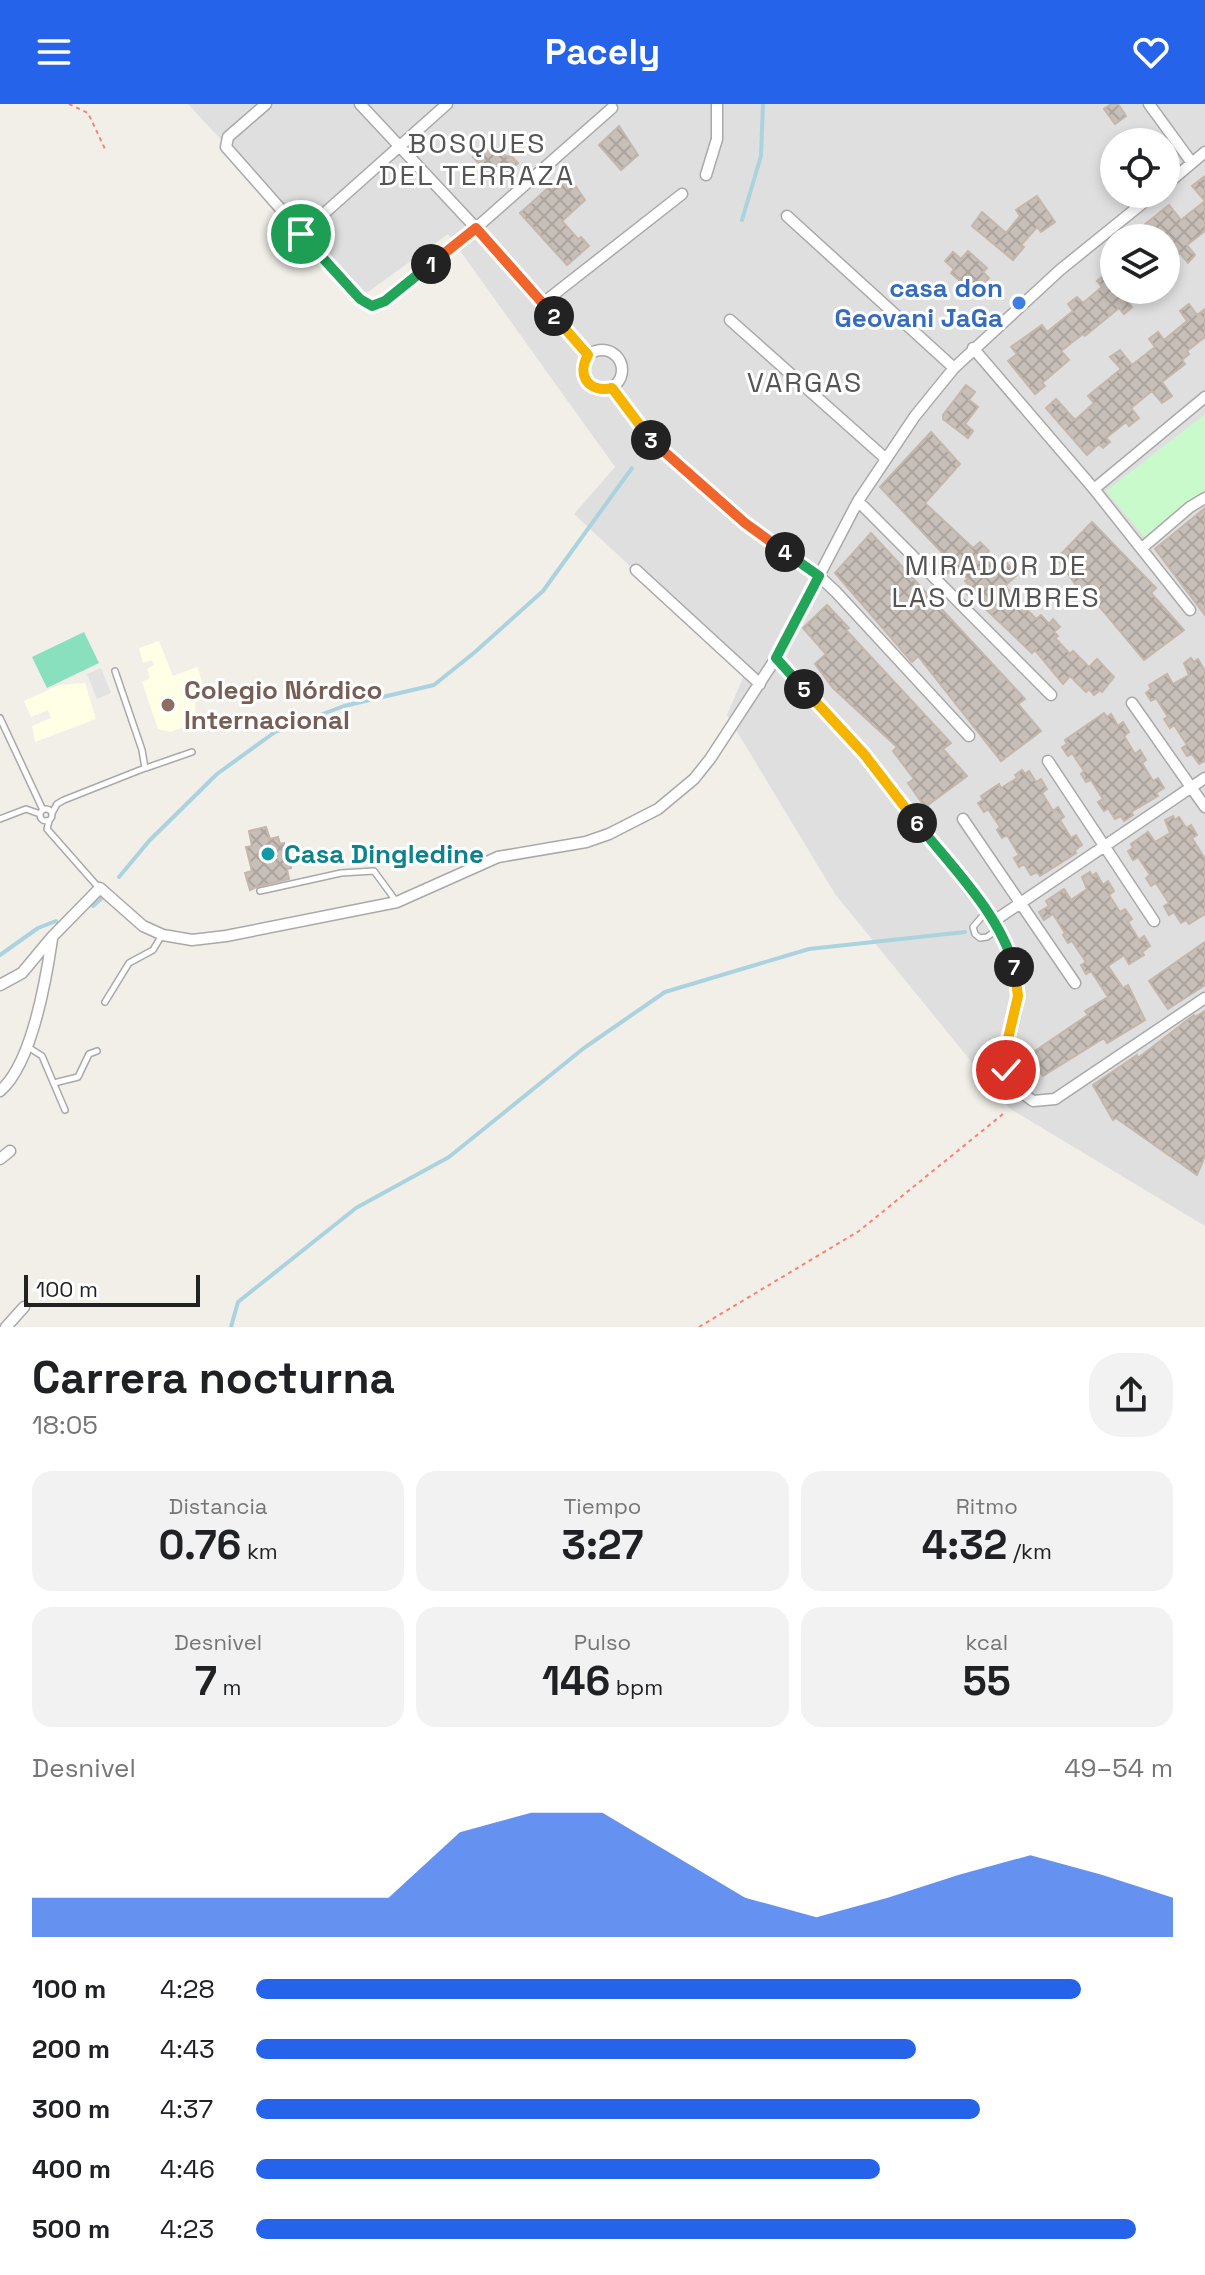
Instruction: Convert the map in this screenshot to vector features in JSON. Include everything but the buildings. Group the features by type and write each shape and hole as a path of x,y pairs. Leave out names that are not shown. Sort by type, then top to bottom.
{"street":[{"path":"266,104 228,137 226,147 360,299 372,306 385,301 476,228 612,108"},
{"path":"360,104 401,145 588,355"},
{"path":"301,234 447,104"},
{"path":"706,175 717,139 717,104"},
{"path":"1149,104 1192,163"},
{"path":"1180,173 1205,152"},
{"path":"543,303 682,194"},
{"path":"0,985 22,973 100,888 143,926 163,935 192,940 226,936 397,902 498,857 586,842 658,809 694,779 710,759 776,658 858,501 885,458 954,368 1060,270 1137,208"},
{"path":"787,216 954,368"},
{"path":"730,320 885,458"},
{"path":"973,348 1094,489 1190,610"},
{"path":"597,350 607,350 621,363 619,382 612,388 601,391 590,387 583,377 582,365 588,355 597,350"},
{"path":"612,388 650,439 745,523 819,576 969,736"},
{"path":"1094,489 1205,397"},
{"path":"1142,548 1205,498"},
{"path":"858,501 1051,695"},
{"path":"636,570 760,684"},
{"path":"776,658 864,754 996,925 1016,971 1018,996 1004,1056 1012,1085 1033,1101 1055,1099 1205,998"},
{"path":"1132,703 1205,807"},
{"path":"1048,761 1154,921"},
{"path":"996,925 1021,903 1205,778"},
{"path":"963,819 1075,983"},
{"path":"0,1091 9,1083 23,1060 46,975 52,937"},
{"path":"0,1159 10,1151"},
{"path":"6,1327 24,1307"}],"lane":[{"path":"115,671 142,750 145,768"},
{"path":"0,718 42,812 43,821 49,821"},
{"path":"100,888 47,829 57,804 192,752"},
{"path":"0,819 26,809 52,813"},
{"path":"260,891 341,873 374,871 397,902"},
{"path":"986,911 973,927 975,934 980,938 987,937 996,925"},
{"path":"105,1002 129,963 153,950 163,935"},
{"path":"27,1046 42,1056 65,1110"},
{"path":"54,1083 78,1077 89,1054 97,1051"}],"path":[{"path":"69,104 88,113 106,151"},
{"path":"699,1327 859,1231 1003,1114"}],"shaded area":[{"path":"188,104 1205,104 1205,1226 1009,1108 835,894 727,715 745,673 574,514 615,467 448,234 364,295"},
{"path":"159,641 173,676 197,667 208,697 195,702 196,723 170,732 158,729 142,682 150,678 147,669 154,665 152,660 143,663 139,648"},
{"path":"101,668 111,693 97,699 87,674"},
{"path":"85,683 96,719 35,742 32,726 51,718 48,710 31,717 24,701 59,685"}],"green space":[{"path":"1205,414 1205,491 1146,539 1106,491"},
{"path":"84,632 99,663 47,688 32,657"}],"waterway":[{"path":"742,220 761,156 763,104"},
{"path":"119,877 149,841 217,774 275,732 344,706 434,685 543,591 632,468"},
{"path":"93,906 103,897"},
{"path":"0,955 38,928 56,921"},
{"path":"231,1327 238,1302 356,1208 449,1157 584,1048 665,992 809,949 965,932"}],"place":[{"name":"casa don Geovani JaGa","path":"1019,303"},
{"name":"Colegio Nórdico Internacional","path":"168,705"},
{"name":"Casa Dingledine","path":"268,854"}],"district":[{"name":"BOSQUES DEL TERRAZA","path":"477,159"},
{"name":"VARGAS","path":"805,382"},
{"name":"MIRADOR DE LAS CUMBRES","path":"996,581"}],"route":[{"path":"301,234 360,299 372,306 385,301 476,228 588,355 582,365 583,377 590,387 601,391 612,388 650,439 745,523 819,576 776,658 864,754 994,921 1009,949 1016,971 1018,996 1004,1056 1006,1070"}]}
